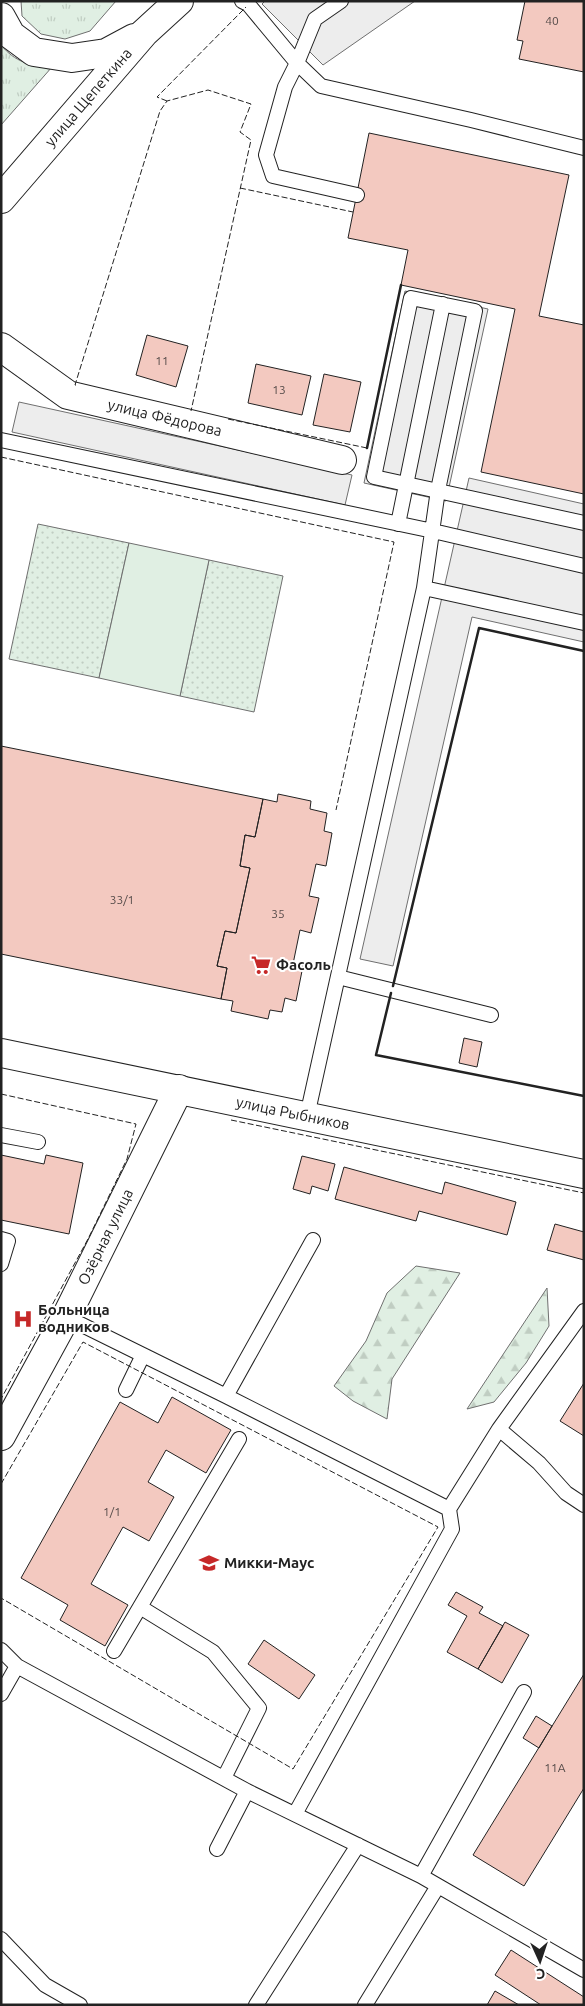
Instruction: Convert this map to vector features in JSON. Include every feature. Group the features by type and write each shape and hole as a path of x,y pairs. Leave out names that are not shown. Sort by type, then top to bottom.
{"street":[{"name":"улица Щепеткина","path":"1,199 144,33 179,1"},
{"path":"1,17 11,35 34,52 72,58 106,53 144,33"},
{"name":"улица Фёдорова","path":"1,347 68,395 342,460"},
{"name":"улица Рыбников","path":"1,1053 584,1174"},
{"name":"Озёрная улица","path":"1,1436 66,1317 179,1089"}],"lane":[{"path":"242,1 248,4 298,63 321,86 584,148"},
{"path":"341,1 314,20 298,63 285,86 266,155 273,176 357,195"},
{"path":"307,1116 424,588 438,490 475,311 411,298 374,477 438,490 584,523"},
{"path":"398,524 443,304"},
{"path":"1,440 433,531 584,566"},
{"path":"424,588 584,623"},
{"path":"338,977 491,1015"},
{"path":"1,1135 38,1142"},
{"path":"1,1239 8,1241 1,1264"},
{"path":"226,1396 313,1240"},
{"path":"295,1814 452,1529 449,1509 499,1430 584,1311"},
{"path":"66,1317 449,1509"},
{"path":"126,1390 143,1355"},
{"path":"499,1430 539,1463 566,1492 584,1505"},
{"path":"114,1651 239,1439"},
{"path":"140,1607 213,1652 259,1708 224,1778"},
{"path":"1,1650 17,1666 248,1791 420,1876 584,1970"},
{"path":"1,1694 17,1666"},
{"path":"420,1876 524,1692"},
{"path":"217,1849 248,1791"},
{"path":"256,2005 358,1845"},
{"path":"365,2005 438,1886"},
{"path":"1,1939 44,1985 80,2005"}],"green space":[{"path":"21,1 116,1 90,31 65,39 41,34 22,16"},
{"path":"1,45 17,59 37,66 52,67 1,125"},
{"path":"38,524 129,543 99,678 9,659"},
{"path":"129,543 209,560 180,696 99,678"},
{"path":"209,560 283,576 254,712 180,696"},
{"path":"416,1266 460,1273 392,1379 387,1419 353,1401 334,1386 366,1341 387,1293"},
{"path":"547,1288 549,1326 526,1363 494,1402 467,1409"}],"shaded area":[{"path":"265,1 415,1 323,65 262,4"},
{"path":"405,291 488,309 446,501 364,483"},
{"path":"19,402 352,475 345,505 12,432"},
{"path":"469,478 584,504 584,642 472,617 393,966 360,959"}],"building":[{"path":"525,1 584,1 584,72 519,59 523,41 517,40"},
{"path":"369,133 569,175 539,316 584,325 584,494 481,472 515,309 401,285 408,250 348,238"},
{"path":"147,335 188,346 176,387 136,375"},
{"path":"256,364 311,376 302,415 248,403"},
{"path":"324,374 361,382 350,432 313,425"},
{"path":"1,746 263,799 255,837 245,835 240,866 250,868 236,933 225,931 217,966 227,968 221,999 1,954"},
{"path":"278,794 311,801 310,809 327,813 324,831 332,833 326,866 316,864 309,896 319,898 311,933 300,930 293,964 303,966 296,1001 285,998 282,1012 270,1010 268,1019 231,1011 233,1001 221,999 227,968 217,966 225,931 236,933 250,868 240,866 245,835 255,837 263,799 277,802"},
{"path":"464,1038 482,1042 477,1067 459,1063"},
{"path":"1,1155 44,1164 46,1155 83,1163 69,1234 1,1220"},
{"path":"302,1156 335,1164 328,1191 312,1186 310,1194 293,1189"},
{"path":"344,1167 442,1194 445,1182 516,1202 507,1235 419,1211 416,1221 335,1199"},
{"path":"555,1224 584,1232 584,1260 547,1250"},
{"path":"584,1383 584,1436 560,1421"},
{"path":"172,1397 231,1430 206,1473 166,1450 148,1482 174,1497 149,1541 123,1527 91,1584 128,1605 105,1646 60,1620 68,1605 21,1578 120,1402 158,1423"},
{"path":"456,1592 483,1607 479,1613 503,1626 478,1669 447,1652 467,1616 448,1605"},
{"path":"505,1622 529,1635 502,1683 478,1669"},
{"path":"264,1640 315,1675 299,1699 248,1664"},
{"path":"584,1674 584,1788 524,1886 473,1855"},
{"path":"536,1716 552,1726 539,1748 523,1738"},
{"path":"511,1950 584,1997 584,2005 541,2005 495,1975"},
{"path":"495,1991 519,2005 487,2005"}],"fence":[{"path":"167,101 157,97 246,7"},
{"path":"76,385 160,111 167,101 208,90 251,104 240,132 251,140 191,411"},
{"path":"240,188 353,212"},
{"path":"228,419 367,448"},
{"path":"1,457 394,542 336,810"},
{"path":"1,1094 136,1124 127,1159 88,1239 1,1399"},
{"path":"231,1120 584,1193"},
{"path":"1,1484 83,1342 438,1527 293,1769 1,1598"}],"wall":[{"path":"367,448 401,285"},
{"path":"393,986 479,628 584,651"},
{"path":"391,993 376,1055 584,1096"}],"place":[{"name":"Фасоль","path":"261,965"},
{"name":"Больница водников","path":"23,1319"},
{"name":"Микки-Маус","path":"209,1563"}]}
